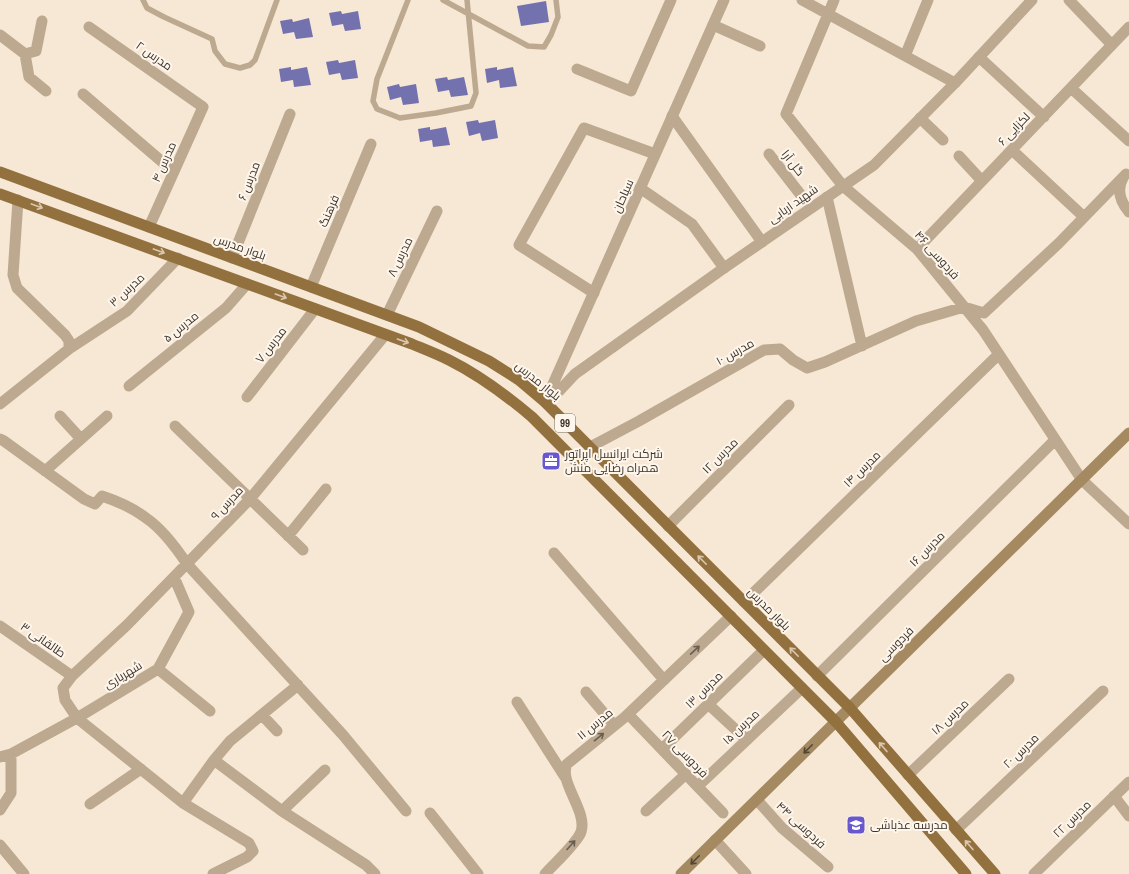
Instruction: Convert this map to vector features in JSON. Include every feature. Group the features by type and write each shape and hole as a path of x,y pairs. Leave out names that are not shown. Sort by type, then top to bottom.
{"main road":[{"name":"بلوار مدرس","path":"0,172 419,327 489,361 519,380 546,403 850,708 995,874"},
{"name":"99","path":"0,194 70,218 412,344 450,361 481,378 507,396 532,417 836,722 966,874"},
{"path":"70,218 77,201"},
{"name":"فردوسی","path":"681,874 1129,433"}],"street":[{"path":"577,68 631,91 671,0"},
{"name":"سیاحان","path":"546,403 724,0"},
{"path":"802,0 954,83"},
{"name":"فردوسی ۴۶","path":"834,0 786,114 843,186 917,249 983,330 1082,480 1129,524"},
{"path":"905,56 928,0"},
{"name":"شهید اربابی","path":"546,403 575,374 724,268 874,165 1032,0"},
{"path":"1068,0 1112,45"},
{"path":"26,54 36,51 42,21"},
{"path":"713,25 760,46"},
{"name":"مدرس ۲","path":"89,27 203,107"},
{"name":"لکزایی ۶","path":"917,249 1129,27"},
{"path":"0,35 26,54 29,77 46,91"},
{"path":"979,57 1044,116"},
{"path":"1071,88 1129,142"},
{"path":"83,94 174,172"},
{"name":"مدرس ۴","path":"149,227 203,107"},
{"name":"مدرس ۶","path":"232,258 290,114"},
{"path":"672,116 762,242"},
{"path":"920,118 943,140"},
{"path":"594,293 519,245 584,128 656,154"},
{"name":"فرهنگ","path":"311,287 371,144"},
{"path":"1012,150 1084,217"},
{"name":"گل آرا","path":"769,154 811,208"},
{"path":"959,156 982,181"},
{"path":"964,307 984,313 1059,243 1127,172"},
{"path":"1127,172 1120,184 1119,190 1122,200 1129,212"},
{"path":"640,188 692,224 724,268"},
{"path":"827,197 862,346"},
{"path":"18,200 13,275 16,288 65,336 69,341 69,349"},
{"name":"مدرس ۸","path":"387,315 437,211"},
{"name":"مدرس ۳","path":"0,404 69,349 127,311 178,258"},
{"name":"مدرس ۵","path":"129,386 226,308 246,284"},
{"name":"مدرس ۱۰","path":"590,447 764,350 780,349 793,360 807,368 825,362 916,321 964,307"},
{"name":"مدرس ۷","path":"246,397 316,309"},
{"name":"مدرس ۹","path":"72,676 127,625 250,499 385,335"},
{"name":"مدرس ۱۴","path":"744,602 999,354"},
{"path":"558,374 568,382"},
{"name":"مدرس ۱۲","path":"668,526 789,405"},
{"path":"60,416 81,440"},
{"path":"45,471 107,416"},
{"path":"175,426 303,550"},
{"path":"0,439 84,499 96,504 102,496 114,500 146,518 174,546 187,564 343,735 406,811"},
{"name":"مدرس ۱۶","path":"817,676 1055,440"},
{"path":"288,536 326,489"},
{"path":"554,553 664,680"},
{"name":"شهریاری","path":"5,755 77,718 158,669 190,612 174,577"},
{"name":"مدرس ۱۱","path":"565,777 564,771 567,764 628,714 731,616"},
{"name":"طالقانی ۳","path":"0,626 72,676"},
{"name":"مدرس ۱۳","path":"662,749 764,650"},
{"path":"158,669 210,711"},
{"path":"72,676 63,688 65,700 77,718 183,803 249,843 253,851 247,857 212,874"},
{"name":"مدرس ۱۸","path":"908,775 1009,679"},
{"path":"183,803 214,760 230,741 298,685"},
{"name":"مدرس ۱۵","path":"698,786 802,688"},
{"name":"مدرس ۲۰","path":"956,830 1103,691"},
{"path":"586,692 614,725"},
{"path":"517,702 565,777 580,816 582,830 576,840 545,874"},
{"path":"708,704 747,740"},
{"name":"فردوسی ۲۷","path":"628,714 722,813"},
{"path":"262,715 277,731"},
{"path":"0,810 11,793 5,755"},
{"path":"214,760 282,811 366,865 375,874"},
{"path":"90,804 141,769"},
{"path":"282,811 325,770"},
{"path":"646,811 686,774"},
{"name":"مدرس ۲۲","path":"1034,874 1129,782"},
{"path":"1114,796 1129,816"},
{"name":"فردوسی ۴۴","path":"757,800 782,828 828,867"},
{"path":"430,814 478,874"},
{"path":"715,840 746,874"},
{"path":"0,845 24,874"}],"lane":[{"path":"143,0 147,8 212,39 215,51 225,64 240,68 250,65 255,60 277,0"},
{"path":"408,0 377,79 373,101 377,109 400,118 471,106 476,93 467,0"},
{"path":"443,0 528,46 544,47 558,16 556,0"}],"building":[{"path":"546,1 549,22 521,26 517,6"},
{"path":"341,11 342,14 358,11 361,29 345,31 343,24 332,26 329,13"},
{"path":"309,18 313,37 296,39 294,32 283,34 280,21 292,19 293,22"},
{"path":"338,60 339,63 355,60 358,78 342,80 340,73 329,75 326,62"},
{"path":"291,67 291,70 307,67 311,85 294,87 293,80 281,82 279,69"},
{"path":"497,67 497,70 513,67 517,86 500,88 499,80 487,83 485,69"},
{"path":"447,77 448,80 464,77 468,95 451,97 449,90 438,92 435,79"},
{"path":"399,84 400,87 416,84 419,103 403,105 401,97 390,100 387,87"},
{"path":"478,120 479,123 495,120 498,138 482,141 480,133 469,136 466,122"},
{"path":"430,127 430,130 446,127 450,145 433,147 432,140 420,142 418,129"}],"place":[{"name":"شرکت ایرانسل اپراتور همراه رضایی منش","path":"551,461"},
{"name":"مدرسه عذباشی","path":"856,825"}]}
